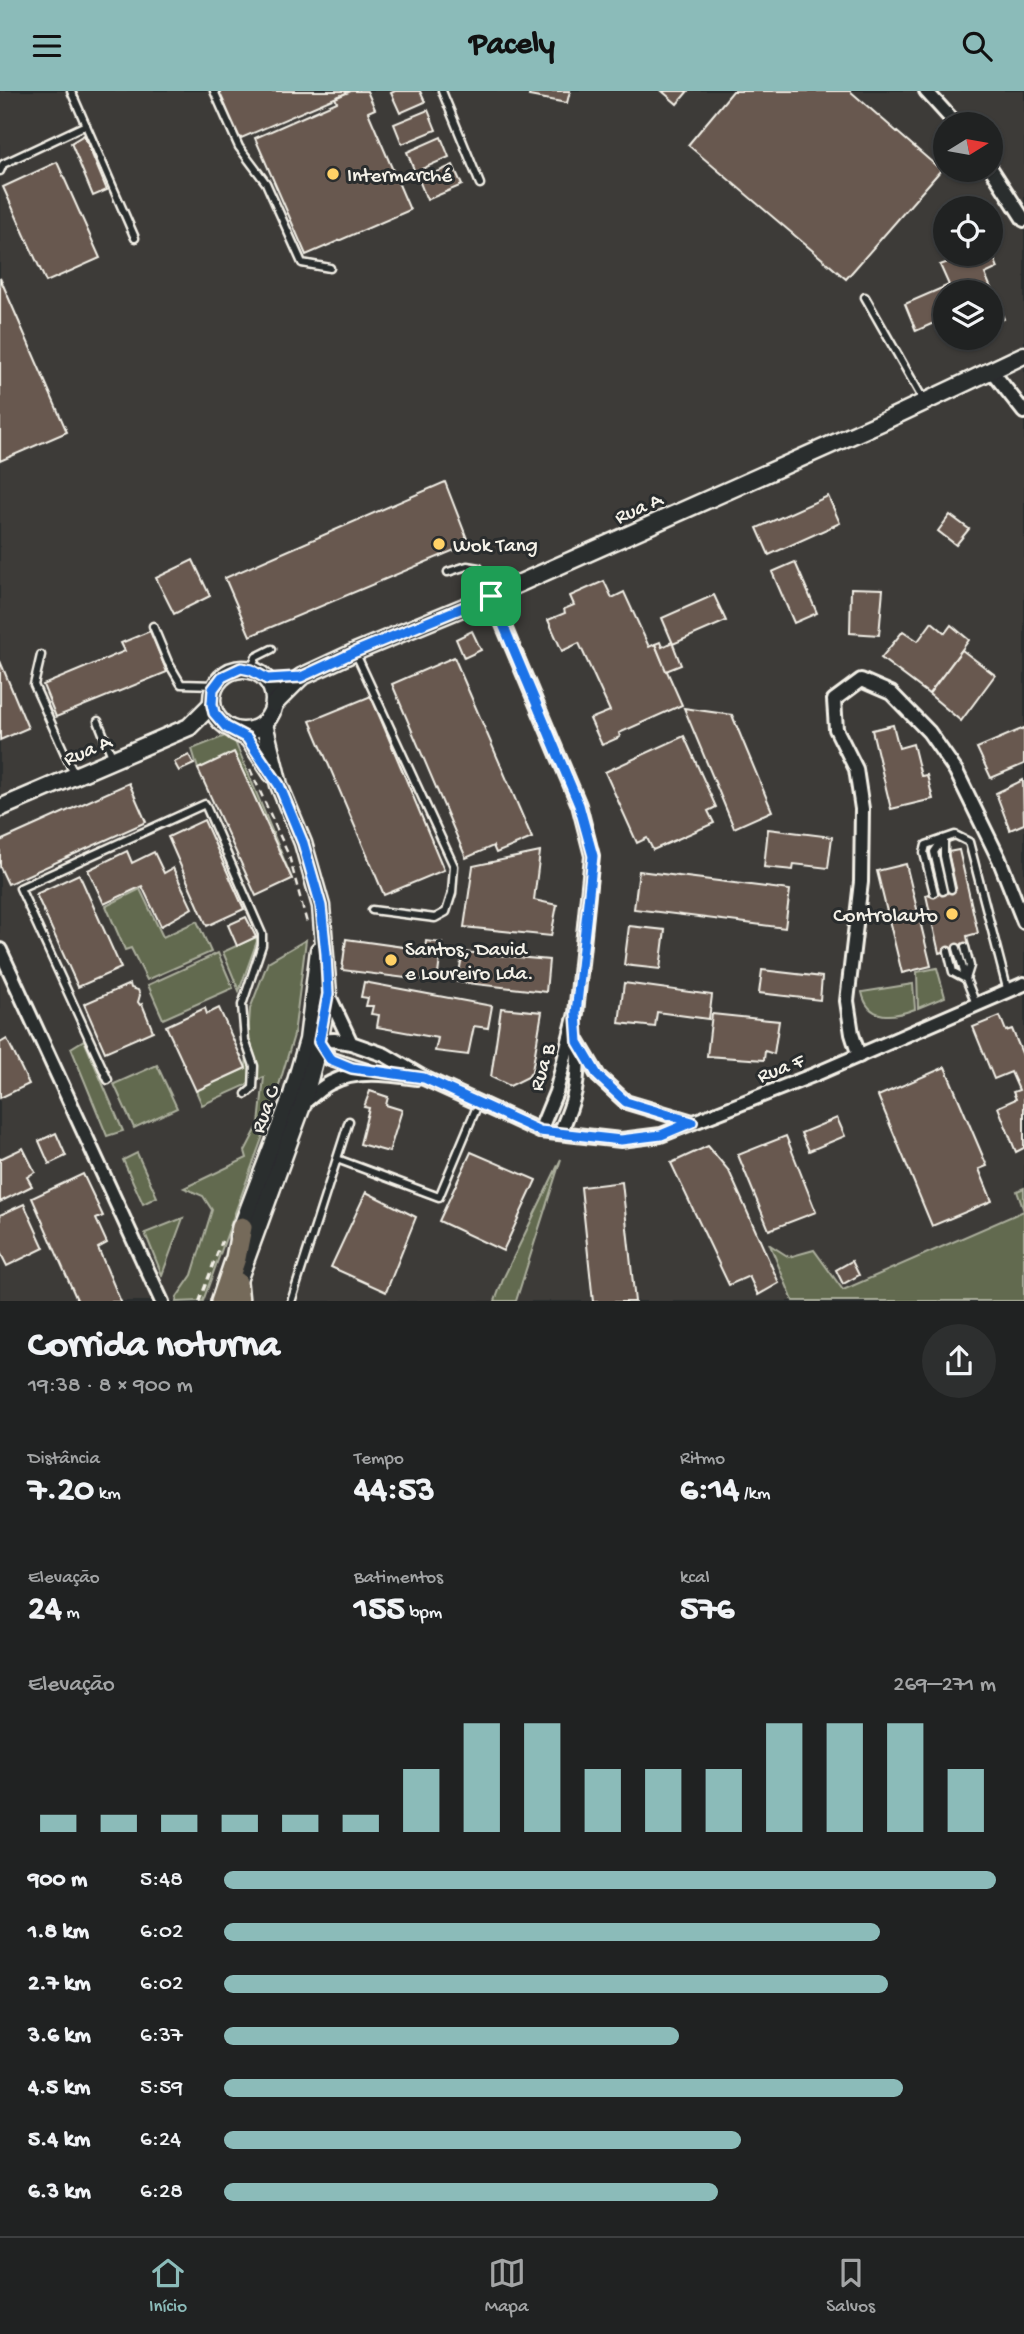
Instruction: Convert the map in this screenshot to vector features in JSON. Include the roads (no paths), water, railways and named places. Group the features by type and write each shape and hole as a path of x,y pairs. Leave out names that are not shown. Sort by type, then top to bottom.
{"main road":[{"path":"221,1301 236,1258 242,1227"}],"street":[{"path":"926,91 945,112"},
{"path":"1000,182 1024,220"},
{"name":"Rua A","path":"274,704 301,677 884,421 1024,355"},
{"path":"991,370 1024,412"},
{"name":"Rua B","path":"491,595 579,805 593,856 576,1013 556,1092 540,1131"},
{"path":"267,679 274,695 274,704 264,724 249,731 230,729 219,721 212,704 215,685 230,671 241,668 251,670 267,679 301,677"},
{"path":"859,1056 852,1034 847,1001 861,882 862,809 856,769 836,729 834,701 861,680 891,693 929,732 956,771 999,859 1024,922"},
{"name":"Rua A","path":"0,809 189,727 212,704"},
{"name":"Rua C","path":"230,1301 238,1292 303,1103 314,1041 315,927 321,906 303,843 279,785 264,724"},
{"name":"Rua A","path":"189,727 230,729"},
{"name":"Rua C","path":"230,729 247,738 279,785"},
{"name":"Rua C","path":"214,1301 314,1041 328,994 326,954 315,927"},
{"path":"0,950 162,1301"},
{"name":"Rua F","path":"424,1078 540,1131 621,1140 661,1135 859,1056 1024,985"},
{"path":"328,994 351,1043"},
{"name":"Rua B","path":"560,1133 575,1101 578,1077 576,1013"},
{"path":"314,1041 334,1039 351,1043 385,1055 424,1078"},
{"path":"314,1041 330,1059 352,1068 424,1078"},
{"name":"Rua B","path":"578,1042 598,1076 626,1102 692,1122"},
{"path":"303,1103 331,1082 376,1073"}],"lane":[{"path":"71,91 135,237"},
{"path":"214,91 239,147 266,183 302,263 330,268"},
{"path":"442,91 480,184"},
{"path":"0,171 3,164 86,125"},
{"path":"865,297 924,401"},
{"path":"448,572 467,566 479,568 491,595"},
{"path":"153,626 168,662 181,684 215,685"},
{"path":"251,670 256,657 272,649"},
{"path":"355,652 454,866 452,893 446,912 435,918 373,910"},
{"path":"41,655 34,685 75,777"},
{"path":"98,721 114,761"},
{"path":"108,1080 20,888 205,804 262,934 262,945 242,1005 245,1041 254,1066 253,1089 246,1094"},
{"path":"934,893 924,853 926,845 955,835 969,842 1008,992"},
{"path":"944,838 943,856 951,889"},
{"path":"943,891 934,852 944,838"},
{"path":"961,947 966,979 976,1005"},
{"path":"948,951 953,972 966,979"},
{"path":"337,1159 439,1197 479,1102"},
{"path":"291,1301 349,1121"}],"place":[{"name":"Intermarché","path":"333,174"},
{"name":"Wok Tang","path":"439,544"},
{"name":"Controlauto","path":"952,914"},
{"name":"Santos, David e Loureiro Lda.","path":"391,960"}]}
